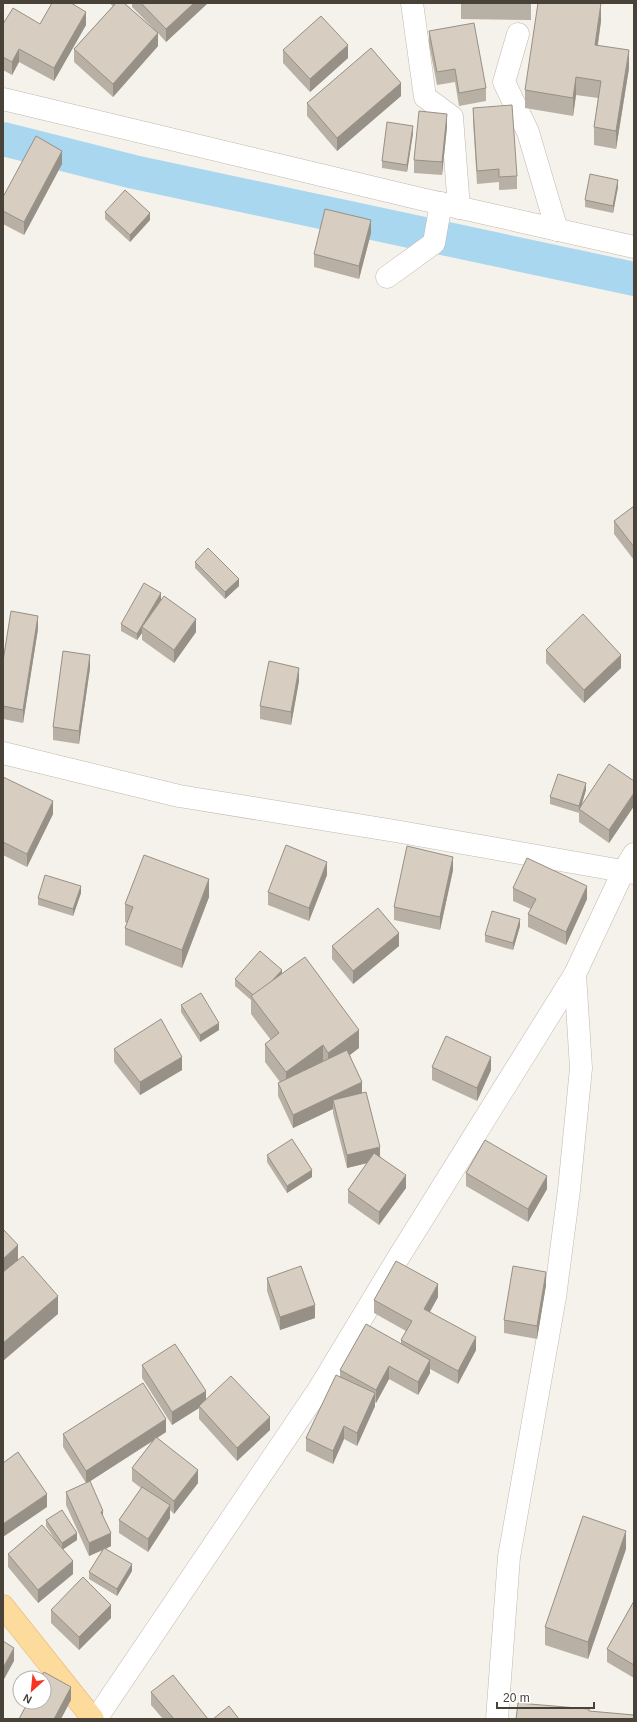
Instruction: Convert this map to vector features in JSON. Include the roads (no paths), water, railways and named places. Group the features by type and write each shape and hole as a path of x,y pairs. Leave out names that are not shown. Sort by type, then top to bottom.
{"main road":[{"path":"3,1606 95,1719"}],"street":[{"path":"387,277 436,234 450,206 452,117 425,98 412,3"},
{"path":"518,34 504,82 528,132 557,230"},
{"path":"3,99 450,206 634,247"},
{"path":"3,753 179,796 395,831 630,866 575,974 395,1263 319,1389 95,1719"},
{"path":"498,1719 509,1557 555,1298 569,1190 581,1068 575,974"}],"waterway":[{"path":"3,139 134,172 634,279"}]}
